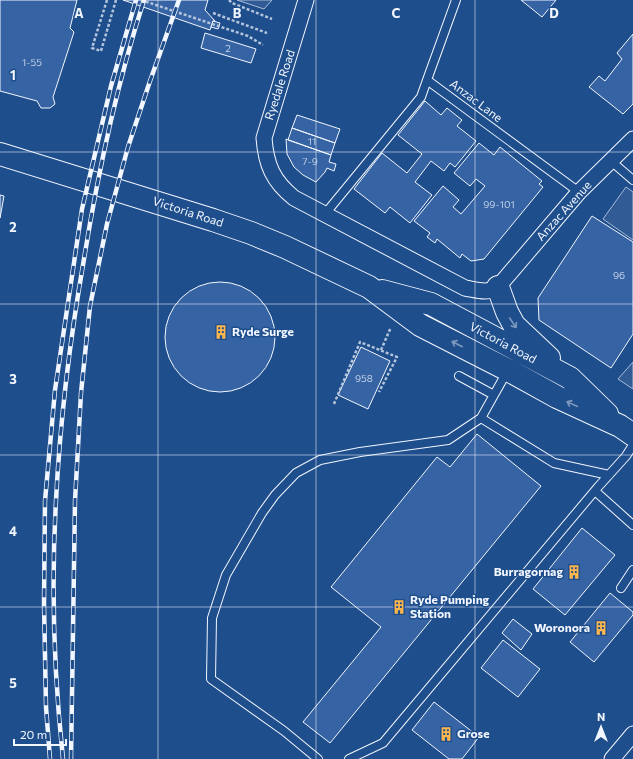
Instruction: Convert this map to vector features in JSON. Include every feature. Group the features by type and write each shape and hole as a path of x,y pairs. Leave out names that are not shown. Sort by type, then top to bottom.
{"highway":[{"name":"Victoria Road","path":"0,154 173,207 251,233 286,247 369,287 431,304 514,361 557,397 627,430"},
{"path":"498,287 507,312 514,325 570,378"},
{"name":"Victoria Road","path":"514,361 570,378 627,430"}],"street":[{"name":"Ryedale Road","path":"306,0 265,134 264,147 271,170 283,189 294,198 325,214"},
{"name":"Anzac Avenue","path":"498,287 579,192 633,139"},
{"path":"325,214 465,288 481,292 493,291 498,287"},
{"path":"612,759 633,734"}],"lane":[{"path":"325,214 421,97 456,0"},
{"name":"Anzac Lane","path":"427,80 579,192"},
{"path":"610,161 633,180"},
{"path":"318,759 284,731 211,679 212,618 226,575 262,513 276,495 296,474 320,460 360,452 448,440 481,418 514,361"},
{"path":"459,376 494,396"},
{"path":"481,418 554,463 609,475"},
{"path":"349,759 383,743 626,456 633,445"},
{"path":"595,492 633,525"},
{"path":"621,588 633,570"}],"path":[{"path":"107,0 92,48 101,51 116,0"},
{"path":"141,0 248,36 263,45"},
{"path":"228,0 232,4 272,19"},
{"path":"213,14 267,34"},
{"path":"381,350 389,331"},
{"path":"334,404 360,342 397,358 379,392"}],"shaded area":[{"path":"237,0 272,0 264,9"},
{"path":"626,187 633,192 633,240 603,219"},
{"path":"633,362 633,389 618,379"}],"building":[{"path":"0,0 77,0 70,28 74,32 53,97 55,104 50,108 41,108 37,101 0,91"},
{"path":"123,0 208,0 205,10 215,21 213,21 210,30"},
{"path":"521,0 556,0 542,17"},
{"path":"213,21 220,23 218,29 211,27"},
{"path":"205,33 256,49 251,63 201,48"},
{"path":"633,34 633,104 623,114 589,87 599,76 605,81 622,59 617,53"},
{"path":"425,101 441,115 447,108 462,120 457,126 476,141 455,167 450,163 444,171 431,161 415,182 432,195 410,223 390,207 385,213 354,189 382,153 407,173 422,154 398,135"},
{"path":"297,115 340,129 335,143 292,128"},
{"path":"292,128 335,143 331,155 288,140"},
{"path":"286,139 331,155 329,162 336,164 334,171 327,168 316,182 303,175 294,167 287,154"},
{"path":"479,143 494,155 500,147 542,181 539,184 543,187 484,259 471,261 462,254 460,258 437,239 435,243 427,237 430,233 414,221 443,186 459,200 453,207 461,214 485,186 476,179 470,186 454,173"},
{"path":"0,195 4,196 0,218"},
{"path":"592,216 633,242 633,334 611,368 539,320 538,298"},
{"name":"Ryde Surge","path":"220,282 241,286 251,291 259,298 266,306 271,316 275,337 271,358 266,368 259,376 251,383 241,388 220,392 199,388 189,383 181,376 174,368 169,358 165,337 169,316 174,306 181,298 189,291 199,286"},
{"path":"361,347 390,361 368,409 338,395"},
{"name":"Ryde Pumping Station","path":"477,434 541,486 330,743 303,722 381,627 331,587 437,457 450,467"},
{"name":"Burragornag","path":"582,528 615,555 565,615 533,589"},
{"name":"Woronora","path":"610,593 633,612 633,615 594,662 570,642"},
{"path":"513,619 532,634 521,650 502,633"},
{"path":"503,640 540,669 518,697 481,668"},
{"name":"Grose","path":"434,702 479,737 462,759 449,759 412,730"}],"railway":[{"path":"50,759 46,707 44,603 45,501 55,390 82,209 111,86 136,0"},
{"path":"63,759 57,695 54,630 54,533 66,380 74,319 95,194 125,64 144,0"},
{"path":"71,759 75,501 81,393 90,306 107,224 128,147 179,0"}],"place":[{"name":"Ryde Surge","path":"221,332"},
{"name":"Burragornag","path":"574,572"},
{"name":"Ryde Pumping Station","path":"399,607"},
{"name":"Woronora","path":"601,628"},
{"name":"Grose","path":"446,734"}]}
